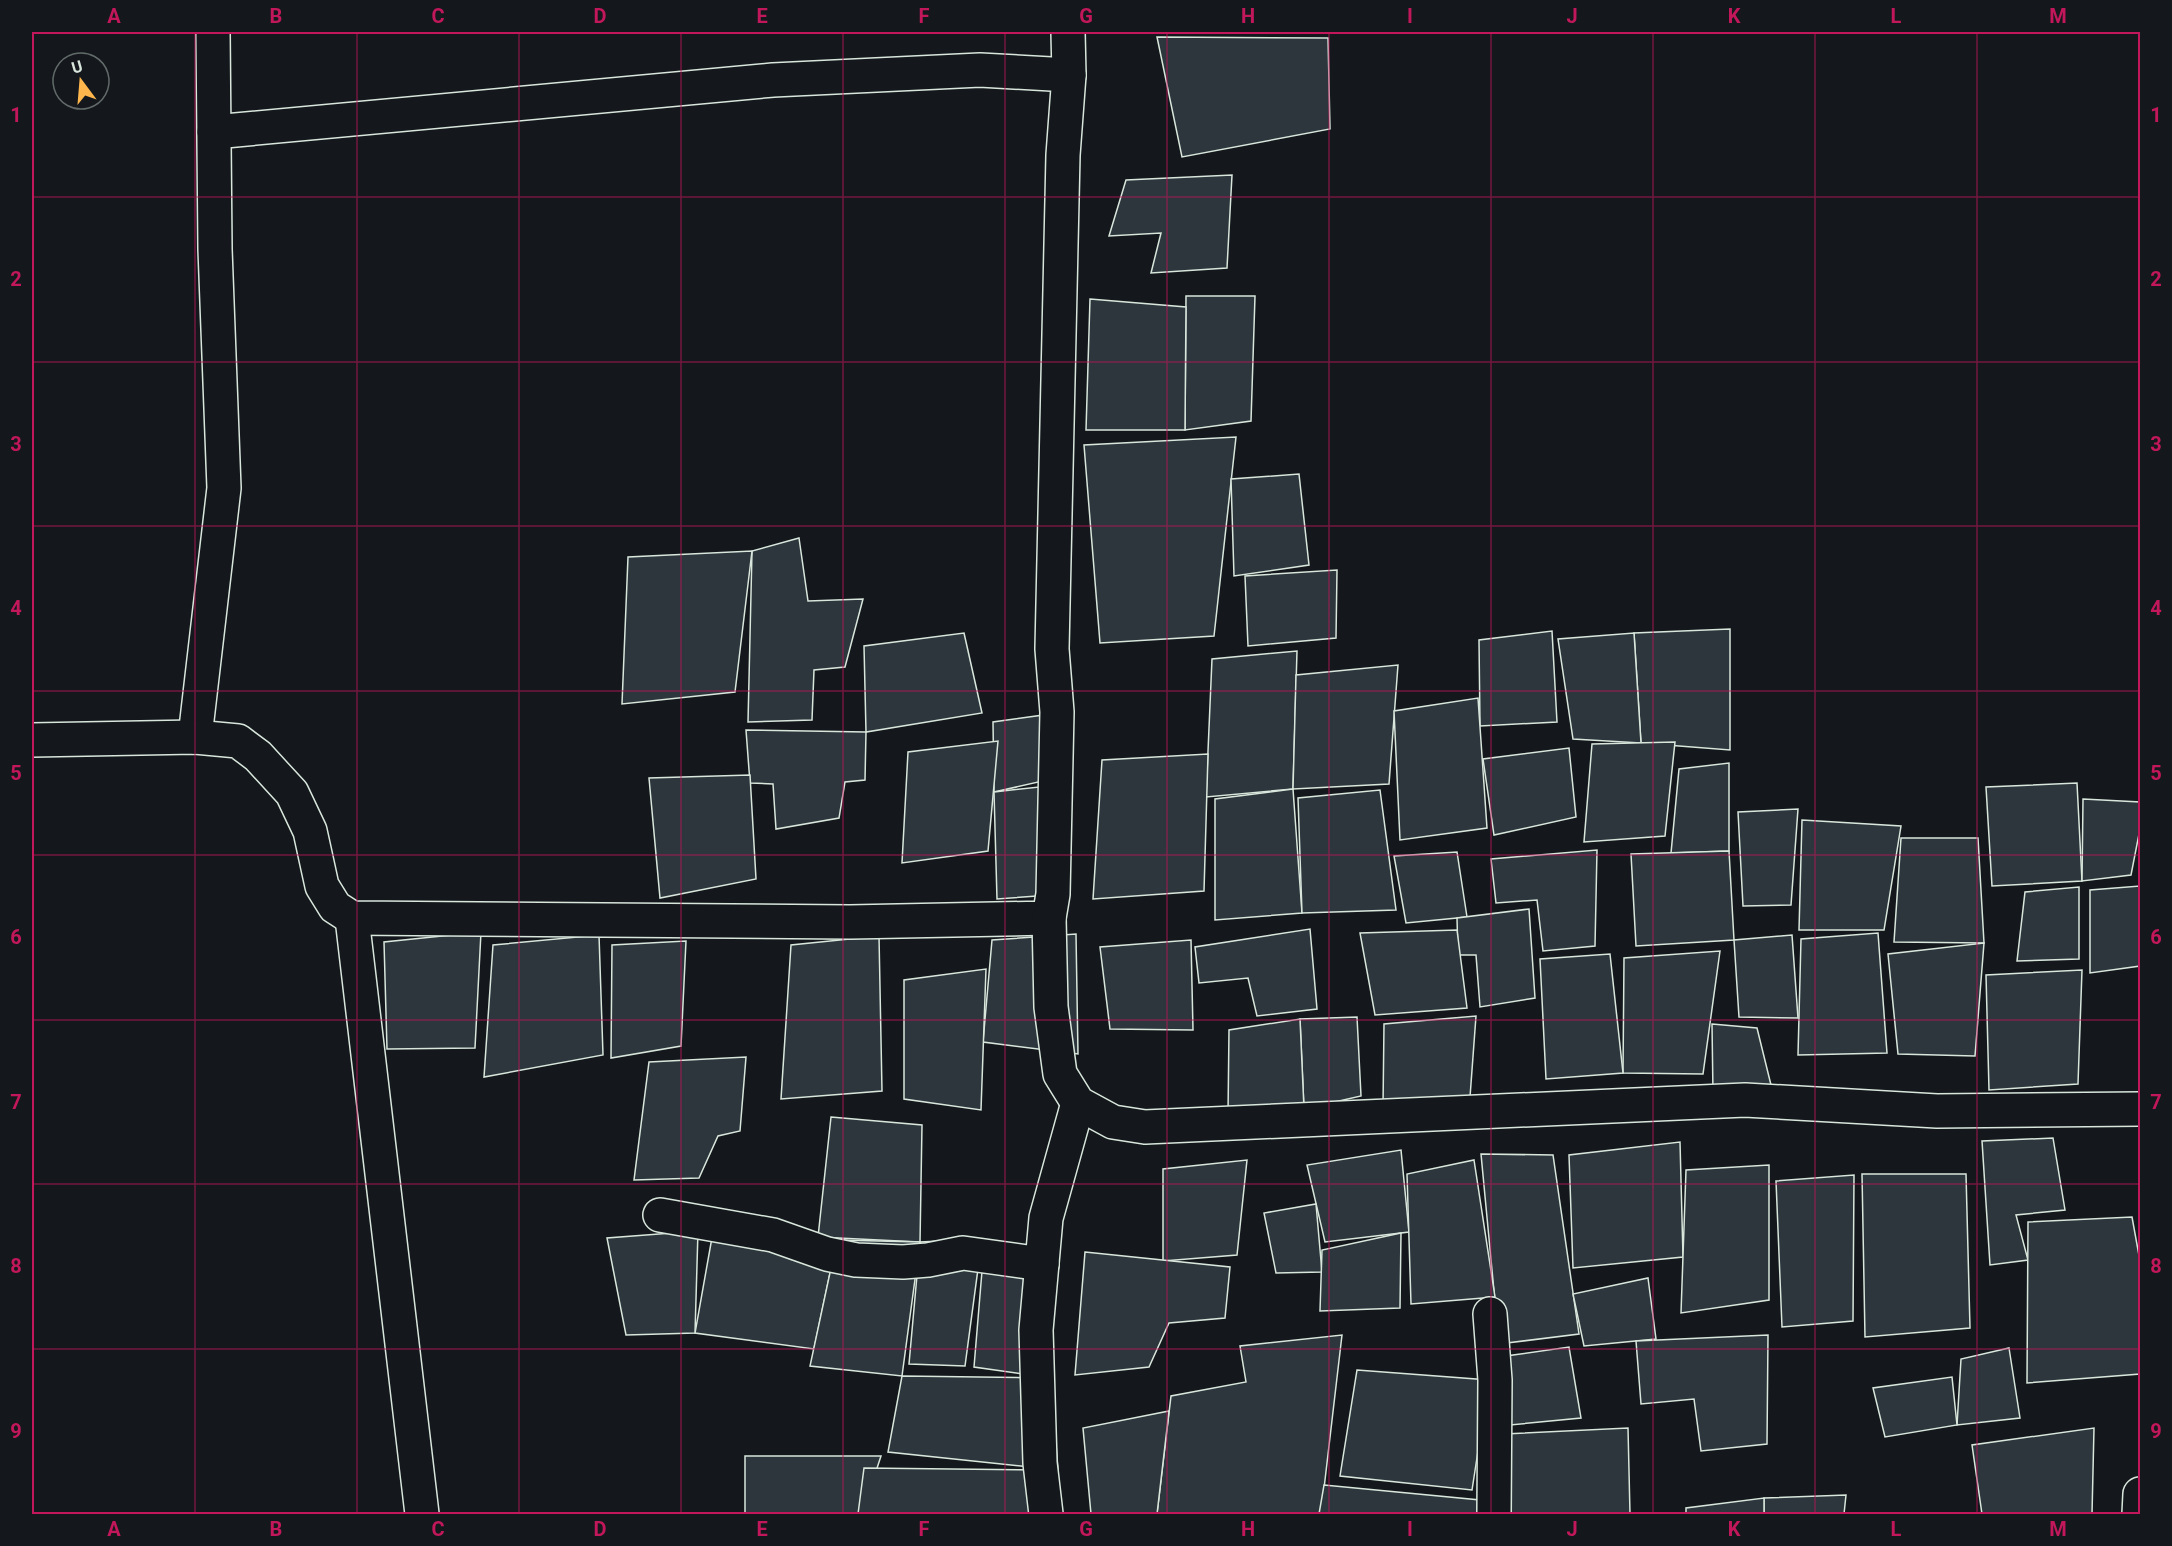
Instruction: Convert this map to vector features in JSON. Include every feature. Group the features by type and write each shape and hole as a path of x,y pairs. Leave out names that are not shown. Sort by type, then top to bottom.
{"street":[{"path":"195,737 224,488 215,249 213,32"},
{"path":"1068,32 1069,75 1062,190 1052,649 1057,712 1053,894 1049,918 1051,1007 1060,1074 1078,1103 1113,1122 1145,1127 1745,1100 1937,1111 2140,1109"},
{"path":"214,132 773,80 980,70 1069,75"},
{"path":"32,740 195,737 238,741 258,756 292,792 310,831 322,886 335,907 352,918 850,922 1049,918"},
{"path":"352,918 422,1515"},
{"path":"1046,1515 1040,1462 1036,1330 1046,1218 1078,1103"},
{"path":"660,1215 762,1232 827,1254 856,1260 903,1262 963,1253 1042,1264"},
{"path":"1490,1314 1495,1380 1494,1515"},
{"path":"2139,1515 2140,1494"}],"building":[{"path":"1157,37 1328,38 1330,129 1182,157"},
{"path":"1232,175 1227,268 1151,273 1161,233 1109,236 1126,180"},
{"path":"1186,296 1255,296 1251,421 1185,430"},
{"path":"1090,299 1186,307 1185,430 1086,430"},
{"path":"1236,437 1214,636 1100,643 1084,445"},
{"path":"1299,474 1309,565 1234,576 1231,479"},
{"path":"799,538 808,601 863,599 845,667 814,670 812,720 748,722 752,551"},
{"path":"752,551 735,692 622,704 628,557"},
{"path":"1337,570 1336,638 1248,646 1245,576"},
{"path":"1730,629 1730,750 1641,743 1634,633"},
{"path":"1552,631 1557,722 1480,726 1479,640"},
{"path":"964,633 982,713 866,732 864,646"},
{"path":"1634,633 1641,743 1573,739 1558,639"},
{"path":"1297,651 1293,789 1206,797 1212,659"},
{"path":"1398,665 1389,784 1293,789 1296,675"},
{"path":"1478,698 1487,828 1400,840 1394,711"},
{"path":"1051,714 1043,781 994,792 993,722"},
{"path":"746,730 866,732 865,780 845,782 839,818 776,829 773,784 750,783"},
{"path":"998,741 988,851 902,863 908,752"},
{"path":"1675,742 1665,836 1584,842 1592,744"},
{"path":"1569,748 1576,817 1494,835 1483,759"},
{"path":"1208,754 1204,891 1093,899 1102,760"},
{"path":"1729,763 1729,851 1671,853 1679,769"},
{"path":"750,775 756,879 660,898 649,778"},
{"path":"2077,783 2082,881 1992,886 1986,787"},
{"path":"1039,787 1051,895 997,899 994,792"},
{"path":"1293,789 1302,913 1215,920 1215,799"},
{"path":"1380,790 1396,910 1302,913 1298,798"},
{"path":"2083,799 2140,802 2140,829 2131,875 2082,881"},
{"path":"1798,809 1791,905 1743,906 1738,812"},
{"path":"1802,820 1901,826 1884,930 1799,930"},
{"path":"1901,838 1978,838 1984,943 1894,942"},
{"path":"1597,850 1595,946 1543,951 1537,900 1496,903 1491,859"},
{"path":"1729,851 1734,940 1636,946 1631,854"},
{"path":"1457,852 1467,917 1406,923 1394,856"},
{"path":"2140,886 2140,966 2090,973 2090,890"},
{"path":"2079,887 2079,959 2017,961 2025,892"},
{"path":"1529,909 1535,998 1480,1007 1476,955 1458,955 1457,918"},
{"path":"1310,929 1317,1009 1257,1016 1248,978 1199,983 1195,947"},
{"path":"1457,930 1467,1008 1375,1015 1360,933"},
{"path":"481,932 475,1048 387,1049 384,942"},
{"path":"1878,933 1887,1053 1798,1055 1801,939"},
{"path":"1076,934 1078,1054 983,1042 992,940"},
{"path":"599,935 603,1055 484,1077 493,945"},
{"path":"1792,935 1798,1018 1739,1017 1734,940"},
{"path":"879,936 882,1091 781,1099 791,945"},
{"path":"1191,940 1193,1030 1110,1029 1100,947"},
{"path":"686,941 681,1046 611,1058 612,945"},
{"path":"1984,943 1975,1056 1898,1054 1888,954"},
{"path":"1720,951 1703,1074 1623,1073 1624,958"},
{"path":"1610,954 1623,1073 1546,1079 1540,959"},
{"path":"986,969 981,1110 904,1099 904,980"},
{"path":"2082,970 2078,1084 1989,1090 1986,975"},
{"path":"1476,1016 1470,1097 1383,1107 1384,1024"},
{"path":"1357,1017 1361,1096 1304,1109 1300,1019"},
{"path":"1300,1019 1304,1109 1228,1114 1229,1030"},
{"path":"1712,1024 1757,1028 1771,1085 1713,1094"},
{"path":"746,1057 740,1131 718,1136 699,1178 634,1180 649,1062"},
{"path":"831,1117 922,1125 920,1242 818,1237"},
{"path":"2053,1138 2065,1210 2016,1215 2028,1260 1990,1265 1982,1141"},
{"path":"1680,1142 1683,1257 1573,1268 1569,1155"},
{"path":"1401,1150 1409,1232 1325,1242 1307,1165"},
{"path":"1481,1154 1553,1155 1579,1334 1499,1344"},
{"path":"1247,1160 1237,1255 1163,1261 1163,1169"},
{"path":"1474,1160 1495,1297 1411,1304 1407,1174"},
{"path":"1769,1165 1769,1300 1681,1313 1686,1170"},
{"path":"1862,1174 1966,1174 1970,1328 1865,1337"},
{"path":"1854,1175 1853,1321 1782,1327 1776,1181"},
{"path":"1316,1204 1322,1272 1276,1273 1264,1213"},
{"path":"716,1215 837,1240 814,1349 695,1333"},
{"path":"2132,1217 2140,1261 2140,1374 2027,1383 2028,1222"},
{"path":"698,1231 695,1333 626,1335 607,1238"},
{"path":"1401,1233 1400,1308 1320,1311 1322,1250"},
{"path":"982,1239 965,1366 909,1364 920,1242"},
{"path":"837,1240 920,1242 902,1376 810,1366"},
{"path":"1085,1252 1230,1267 1225,1318 1169,1323 1149,1367 1075,1375"},
{"path":"1054,1262 1051,1378 974,1367 982,1271"},
{"path":"1648,1278 1656,1339 1584,1346 1573,1294"},
{"path":"1342,1335 1321,1514 1157,1514 1171,1396 1246,1382 1240,1346"},
{"path":"1768,1335 1767,1444 1701,1451 1694,1399 1641,1404 1636,1341"},
{"path":"1569,1347 1581,1418 1510,1425 1506,1356"},
{"path":"2009,1348 2020,1418 1957,1425 1961,1359"},
{"path":"1357,1370 1489,1380 1472,1490 1340,1476"},
{"path":"902,1376 1051,1378 1058,1470 888,1452"},
{"path":"1952,1377 1957,1425 1885,1437 1873,1388"},
{"path":"1169,1411 1157,1514 1091,1514 1083,1428"},
{"path":"1628,1428 1630,1514 1504,1514 1504,1434"},
{"path":"2094,1428 2092,1514 1982,1514 1972,1445"},
{"path":"745,1456 881,1456 862,1514 745,1514"},
{"path":"864,1468 1051,1470 1044,1514 858,1514"},
{"path":"1324,1485 1480,1500 1480,1514 1319,1514"},
{"path":"1846,1495 1844,1514 1764,1514 1764,1498"},
{"path":"1764,1498 1764,1514 1686,1514 1686,1508"}]}
